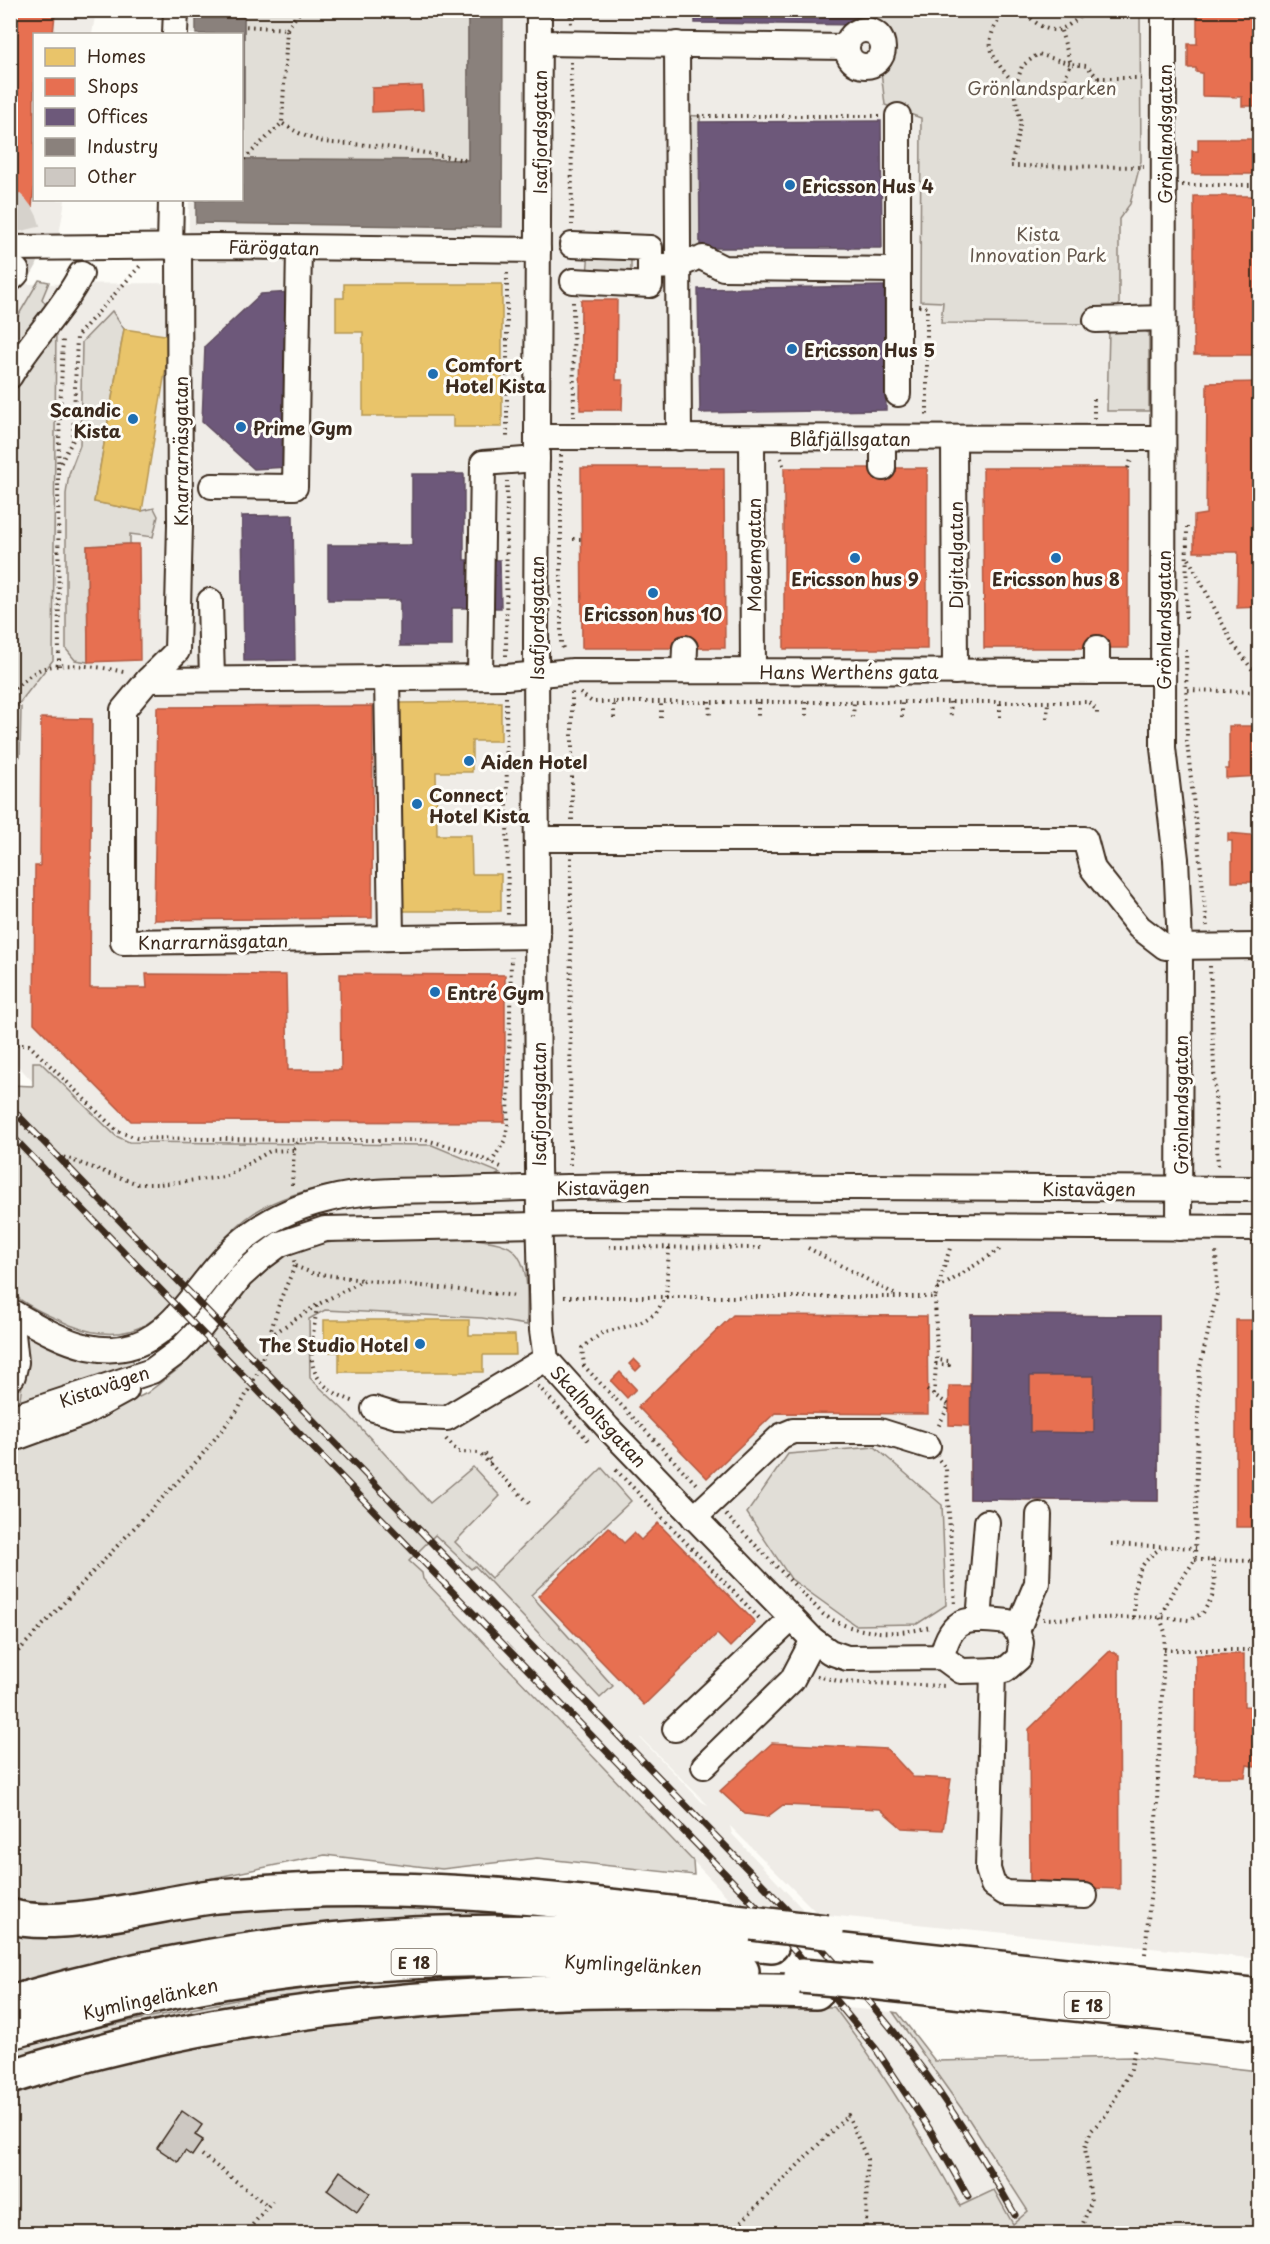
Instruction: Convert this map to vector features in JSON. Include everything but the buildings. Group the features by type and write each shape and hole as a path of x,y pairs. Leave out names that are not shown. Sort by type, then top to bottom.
{"highway":[{"path":"10,1916 47,1920 74,1918 218,1896 296,1891 420,1890 656,1911 762,1934"},
{"name":"Kymlingelänken","path":"20,2015 94,1980 182,1962 327,1941 412,1934 762,1934 1044,1971 1260,1996"},
{"name":"Kymlingelänken","path":"20,2015 105,2005 254,1977 411,1962 492,1959 669,1964 808,1984 915,1986 1260,2024"},
{"path":"10,2077 65,2060 183,2031 303,2011 510,1994 714,1989 808,1984"}],"main road":[{"path":"10,1334 13,1362 10,1375"}],"street":[{"path":"175,33 176,10"},
{"name":"Isafjordsgatan","path":"539,10 536,675 540,1226"},
{"name":"Grönlandsgatan","path":"1164,10 1163,748 1176,859 1179,945 1179,1228"},
{"path":"539,43 846,47"},
{"path":"677,44 692,261 679,438"},
{"path":"898,116 898,394"},
{"name":"Knarrarnäsgatan","path":"171,201 180,524 177,651 148,680 123,710 123,942 538,936"},
{"path":"572,245 650,248 650,285 573,281"},
{"name":"Färögatan","path":"12,265 174,246 538,250"},
{"path":"212,486 295,488 299,248"},
{"path":"650,267 692,261 723,268 897,270"},
{"path":"10,376 25,351 81,274"},
{"path":"1096,320 1122,317 1163,318"},
{"name":"Blåfjällsgatan","path":"480,676 483,463 507,461 566,438 1162,438"},
{"name":"Modemgatan","path":"752,439 753,670"},
{"path":"883,439 883,468"},
{"name":"Digitalgatan","path":"954,439 955,672"},
{"path":"210,601 212,679"},
{"path":"1097,648 1097,672"},
{"name":"Hans Werthéns gata","path":"536,675 573,679 685,659 753,670 1163,672"},
{"path":"148,680 536,675"},
{"path":"387,676 391,939"},
{"path":"537,839 1085,839 1093,869 1139,927 1165,947 1179,945 1260,946"},
{"name":"Kistavägen","path":"10,1311 62,1338 88,1347 111,1350 135,1347 153,1338 178,1317 222,1260 254,1230 302,1206 360,1193 538,1178 751,1187 954,1188 1179,1179 1260,1189"},
{"path":"750,1225 751,1187"},
{"path":"952,1237 954,1188"},
{"name":"Kistavägen","path":"10,1418 152,1371 179,1351 199,1330 247,1271 280,1244 325,1229 750,1225 952,1237 1179,1228 1260,1228"},
{"name":"Skalholtsgatan","path":"540,1226 542,1330 546,1359 694,1518 813,1640 830,1652 847,1658 942,1657 961,1671 1005,1670 1018,1658 1021,1622"},
{"path":"374,1409 397,1416 447,1418 546,1359"},
{"path":"10,1440 110,1401 152,1371"},
{"path":"694,1518 781,1436 793,1431 880,1431 928,1446"},
{"path":"942,1657 946,1639 954,1627 963,1621 980,1614 1008,1622 1021,1622 1037,1583 1039,1515"},
{"path":"980,1614 987,1522"},
{"path":"675,1729 792,1618"},
{"path":"704,1766 792,1680 813,1640"},
{"path":"993,1670 988,1869 993,1885 1005,1893 1085,1896"}],"path":[{"path":"244,159 282,123 287,29 301,10"},
{"path":"570,10 572,245"},
{"path":"993,10 1023,11 1034,22 1048,30 1061,31 1082,16 1084,10"},
{"path":"1006,12 995,24 990,52 995,62 1017,85"},
{"path":"244,26 287,29"},
{"path":"1061,31 1071,64 1065,77 1070,92 1087,96 1094,92 1098,78"},
{"path":"1145,167 1011,166 1021,122 1015,97 1017,85 1023,66 1038,54 1071,64 1087,66 1098,78 1146,78"},
{"path":"700,116 898,116"},
{"path":"282,123 307,138 331,145 375,145 465,160"},
{"path":"1185,197 1185,186 1260,185"},
{"path":"58,468 73,440 77,336 141,265"},
{"path":"491,1162 505,1140 508,1124 511,952 508,937 506,677 507,273"},
{"path":"570,1166 573,679 561,643 561,454 574,417 573,281"},
{"path":"897,304 927,307 927,418"},
{"path":"59,306 64,320 58,468 59,666"},
{"path":"1094,399 1094,418"},
{"path":"780,458 784,468"},
{"path":"1128,468 1131,460"},
{"path":"1186,521 1186,622"},
{"path":"573,539 581,539"},
{"path":"1187,557 1232,642 1260,680"},
{"path":"1179,1179 1218,1168 1209,945 1187,742 1186,643"},
{"path":"10,692 38,670 59,666 109,668 148,680"},
{"path":"573,679 592,702 1089,702 1097,711 1097,718"},
{"path":"1188,690 1260,692"},
{"path":"710,701 710,718"},
{"path":"614,702 614,718"},
{"path":"661,702 661,717"},
{"path":"758,702 758,718"},
{"path":"806,702 806,717"},
{"path":"853,717 854,702"},
{"path":"902,702 902,717"},
{"path":"950,702 951,717"},
{"path":"1000,702 1000,717"},
{"path":"1047,702 1047,718"},
{"path":"10,1045 29,1045 117,1131 126,1136 137,1138 426,1140 463,1150 504,1168 538,1178 570,1166 578,1166"},
{"path":"10,1110 33,1135 60,1156 138,1184 169,1184 225,1177 270,1151 294,1150"},
{"path":"292,1185 294,1150 298,1140"},
{"path":"934,1394 936,1364 949,1365 949,1361 937,1360 935,1297 952,1237"},
{"path":"669,1248 666,1297 651,1318 602,1333 582,1348 581,1357 584,1366 804,1596 838,1625 850,1629 911,1632 933,1627"},
{"path":"808,1248 901,1297"},
{"path":"938,1290 1000,1249"},
{"path":"1144,1954 1155,1843 1165,1632 1160,1617 1173,1591 1196,1560 1199,1371 1217,1294 1216,1249"},
{"path":"10,1660 197,1461 238,1410 258,1372 295,1266 294,1250"},
{"path":"295,1266 312,1273 517,1296"},
{"path":"269,1336 317,1305 364,1280"},
{"path":"564,1297 935,1297"},
{"path":"317,1305 311,1356 316,1375 332,1393 374,1409"},
{"path":"927,1390 949,1406 928,1446 946,1469 955,1607 951,1612"},
{"path":"449,1443 458,1452 479,1453 532,1506"},
{"path":"484,1454 492,1462 490,1464"},
{"path":"1111,1544 1196,1548"},
{"path":"1134,1617 1136,1576 1148,1557 1162,1547"},
{"path":"1196,1560 1260,1561"},
{"path":"1021,1622 1033,1619 1134,1617 1190,1620 1203,1613 1212,1597 1215,1582 1212,1560"},
{"path":"955,1607 980,1614"},
{"path":"1164,1650 1249,1650"},
{"path":"1079,2234 1090,2202 1084,2147 1090,2131 1106,2115 1131,2069 1135,2047"},
{"path":"729,2234 848,2115 867,2159 866,2234"},
{"path":"202,2155 268,2206"},
{"path":"245,2234 272,2201"}],"shaded area":[{"path":"10,11 96,11 92,33 33,33 33,201 65,201 59,235 11,235"},
{"path":"190,11 1259,11 1259,1959 818,1914 730,1826 732,1834 810,1917 740,1910 423,1579 422,1573 409,1561 434,1535 471,1568 474,1566 564,1659 11,1058 11,284 188,283 189,201 243,201 243,33 190,33","holes":["640,1738 641,1738 708,1805 702,1802"]},
{"path":"834,2007 893,2012 966,2115 1028,2211 1024,2216 1012,2224 993,2190 960,2206 931,2152 863,2045"}],"green space":[{"path":"244,11 468,11 468,160 244,159"},
{"name":"Kista Innovation Park","path":"863,11 1140,11 1141,161 1130,204 1119,219 1119,314 1089,324 941,323 943,302 920,301 921,118 885,105 881,71 894,47 882,27 863,25"},
{"path":"677,115 700,116 703,258 677,266"},
{"path":"631,249 631,278 587,276 589,250"},
{"path":"39,280 49,282 42,299 49,309 11,362 11,328"},
{"path":"112,311 124,329 94,502 142,511 154,508 158,516 153,537 130,534 130,544 87,546 88,662 75,660 66,649 66,494 69,474 80,445 82,342"},
{"path":"56,324 53,660 17,706 21,707 20,756 11,770 11,401 28,363"},
{"path":"1109,330 1149,333 1149,411 1107,411"},
{"path":"33,1062 40,1062 116,1136 129,1142 432,1145 500,1173 488,1180 402,1180 346,1183 318,1188 264,1207 238,1225 178,1296 157,1316 134,1330 105,1334 70,1325 47,1315 31,1307 11,1292 10,1085 33,1086"},
{"path":"437,1237 484,1240 501,1244 513,1250 519,1257 526,1276 527,1325 482,1318 325,1310 309,1319 310,1378 348,1414 430,1503 473,1467 500,1496 455,1542 491,1578 602,1468 631,1501 531,1595 613,1686 600,1698 475,1566 471,1569 435,1535 409,1561 422,1573 423,1579 693,1861 694,1875 537,1858 442,1869 325,1855 116,1898 57,1905 11,1900 11,1447 107,1413 147,1393 182,1366 249,1285 274,1263 300,1247 353,1239"},
{"path":"24,1332 131,1357 136,1367 19,1406 26,1356"},
{"path":"875,1447 942,1505 946,1605 917,1624 855,1625 791,1579 747,1513 788,1454"},
{"path":"307,1900 622,1917 11,1986 10,1927"},
{"path":"517,1976 629,1978 11,2066 10,2048 37,2040 271,1993 387,1979"},
{"path":"593,2005 834,2007 901,2104 960,2206 994,2190 1013,2224 1028,2211 966,2115 893,2012 898,2013 935,2061 1132,2057 1259,2071 1259,2233 11,2233 10,2095 81,2073 153,2055 298,2029 445,2014"}],"tunnel":[{"path":"10,205 22,220 27,238 24,256 14,272"}],"railway":[{"path":"10,1107 792,1915 867,1999 915,2059 968,2135 1015,2215"},
{"path":"10,1134 762,1912 876,2049 932,2133 968,2197"}],"place":[{"name":"Ericsson Hus 4","path":"790,185"},
{"name":"Ericsson Hus 5","path":"792,349"},
{"name":"Comfort Hotel Kista","path":"433,374"},
{"name":"Scandic Kista","path":"133,419"},
{"name":"Prime Gym","path":"241,427"},
{"name":"Ericsson hus 9","path":"855,558"},
{"name":"Ericsson hus 8","path":"1056,558"},
{"name":"Ericsson hus 10","path":"653,593"},
{"name":"Aiden Hotel","path":"469,761"},
{"name":"Connect Hotel Kista","path":"417,804"},
{"name":"Entré Gym","path":"435,992"},
{"name":"The Studio Hotel","path":"420,1344"}],"park label":[{"name":"Grönlandsparken","path":"1042,87"}]}
